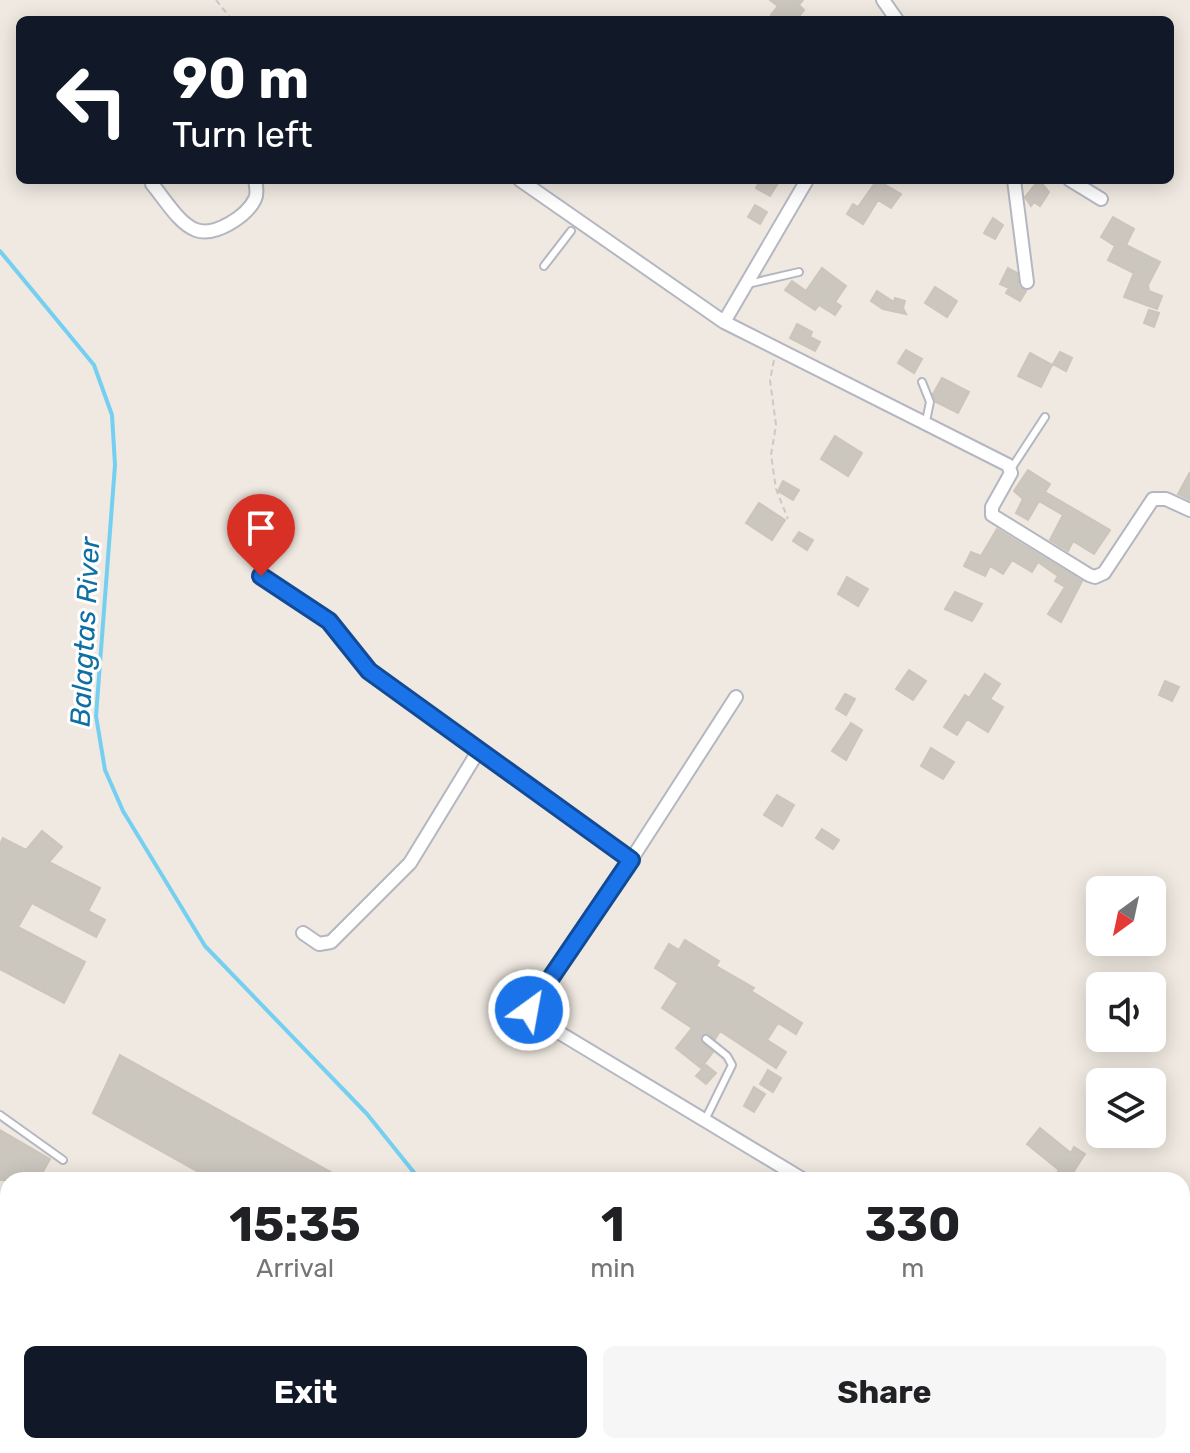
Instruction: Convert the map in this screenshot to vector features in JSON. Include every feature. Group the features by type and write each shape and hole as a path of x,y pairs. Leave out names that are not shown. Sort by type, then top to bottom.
{"street":[{"path":"152,184 185,222 205,232 222,228 252,203 257,191 256,184"},
{"path":"525,184 575,226 724,322 1001,461 1011,469 992,507 992,515 1095,577 1104,573 1147,503 1159,497 1190,510"},
{"path":"724,322 805,184"},
{"path":"1015,184 1027,282"},
{"path":"1077,184 1101,199"},
{"path":"261,576 329,621 369,671 631,860"},
{"path":"736,697 631,860 531,1003 530,1015 791,1172"},
{"path":"303,933 319,944 331,942 399,877 479,750"}],"lane":[{"path":"544,266 575,226"},
{"path":"745,285 799,272"},
{"path":"922,382 930,402 926,421"},
{"path":"1011,469 1045,417"},
{"path":"705,1120 732,1065 727,1056 706,1039"},
{"path":"0,1115 63,1160"}],"path":[{"path":"216,0 229,16"},
{"path":"777,351 770,380 776,425 771,455 776,489 788,519"}],"building":[{"path":"770,0 803,0 799,5 804,10 799,16 772,16 778,6"},
{"path":"758,184 778,184 770,196 756,188"},
{"path":"874,184 884,184 901,194 891,208 878,200 863,224 847,214 853,204 858,207"},
{"path":"1036,184 1042,184 1049,192 1040,206 1034,202 1031,206 1025,197"},
{"path":"755,205 767,212 760,224 748,217"},
{"path":"1113,217 1134,229 1126,245 1160,262 1148,285 1149,291 1162,296 1157,309 1124,297 1134,273 1108,260 1115,246 1101,237"},
{"path":"993,218 1003,225 995,239 984,233"},
{"path":"822,268 846,286 835,302 841,306 835,315 819,305 815,310 785,290 792,281 806,291"},
{"path":"1008,268 1017,273 1019,287 1026,291 1020,301 1006,293 1009,288 1000,284"},
{"path":"935,287 957,301 947,317 925,303"},
{"path":"877,291 894,302 895,298 905,301 903,308 906,314 883,309 871,301"},
{"path":"1149,310 1159,313 1154,327 1144,323"},
{"path":"797,324 812,332 810,337 820,342 815,351 790,338"},
{"path":"906,350 922,359 914,373 898,363"},
{"path":"1060,352 1072,358 1066,371 1053,364"},
{"path":"1030,353 1052,365 1041,387 1018,376"},
{"path":"942,378 969,392 958,413 936,402 933,394"},
{"path":"835,436 862,453 848,476 821,459"},
{"path":"1028,470 1050,484 1045,492 1110,530 1094,554 1073,541 1068,551 1050,540 1063,515 1039,501 1028,520 1016,513 1023,499 1014,491"},
{"path":"1190,472 1190,500 1178,494"},
{"path":"783,481 799,490 793,500 778,491"},
{"path":"759,503 785,520 772,540 746,523"},
{"path":"997,529 1082,581 1061,622 1048,614 1065,587 1055,581 1058,576 1038,562 1032,572 1012,560 1003,574 990,566 985,576 964,566 971,552 981,556"},
{"path":"799,532 813,540 807,550 793,541"},
{"path":"847,577 868,589 858,606 838,594"},
{"path":"955,592 982,604 972,621 945,609"},
{"path":"909,670 926,681 913,700 896,689"},
{"path":"985,674 1000,684 990,699 1003,707 988,732 967,719 957,735 944,727 965,695 969,698"},
{"path":"1165,681 1179,687 1172,701 1159,695"},
{"path":"845,694 855,699 846,715 836,709"},
{"path":"851,723 862,730 846,760 832,751"},
{"path":"931,748 954,762 943,779 921,766"},
{"path":"777,795 794,805 782,826 764,815"},
{"path":"822,829 839,840 833,849 816,838"},
{"path":"42,831 62,847 49,862 100,888 88,911 105,920 96,937 32,903 18,927 85,962 64,1003 0,969 0,844 3,838 26,850"},
{"path":"685,940 719,961 716,966 754,988 751,991 802,1023 796,1034 778,1023 767,1040 786,1052 776,1068 720,1031 715,1039 708,1033 701,1036 702,1043 713,1052 701,1068 676,1048 692,1028 662,1008 678,983 655,968 669,944 679,950"},
{"path":"120,1055 331,1172 199,1172 93,1113"},
{"path":"706,1065 716,1073 706,1084 696,1076"},
{"path":"768,1070 781,1078 773,1092 760,1084"},
{"path":"754,1087 765,1094 754,1112 744,1106"},
{"path":"1040,1128 1071,1153 1074,1147 1085,1154 1073,1172 1058,1172 1027,1144"},
{"path":"0,1130 50,1159 43,1172 0,1172"}],"waterway":[{"name":"Balagtas River","path":"0,251 94,365 112,415 115,465 96,716 105,770 123,811 205,946 367,1114 414,1172"}],"route":[{"path":"261,576 329,621 369,671 631,860 529,1010"}]}
